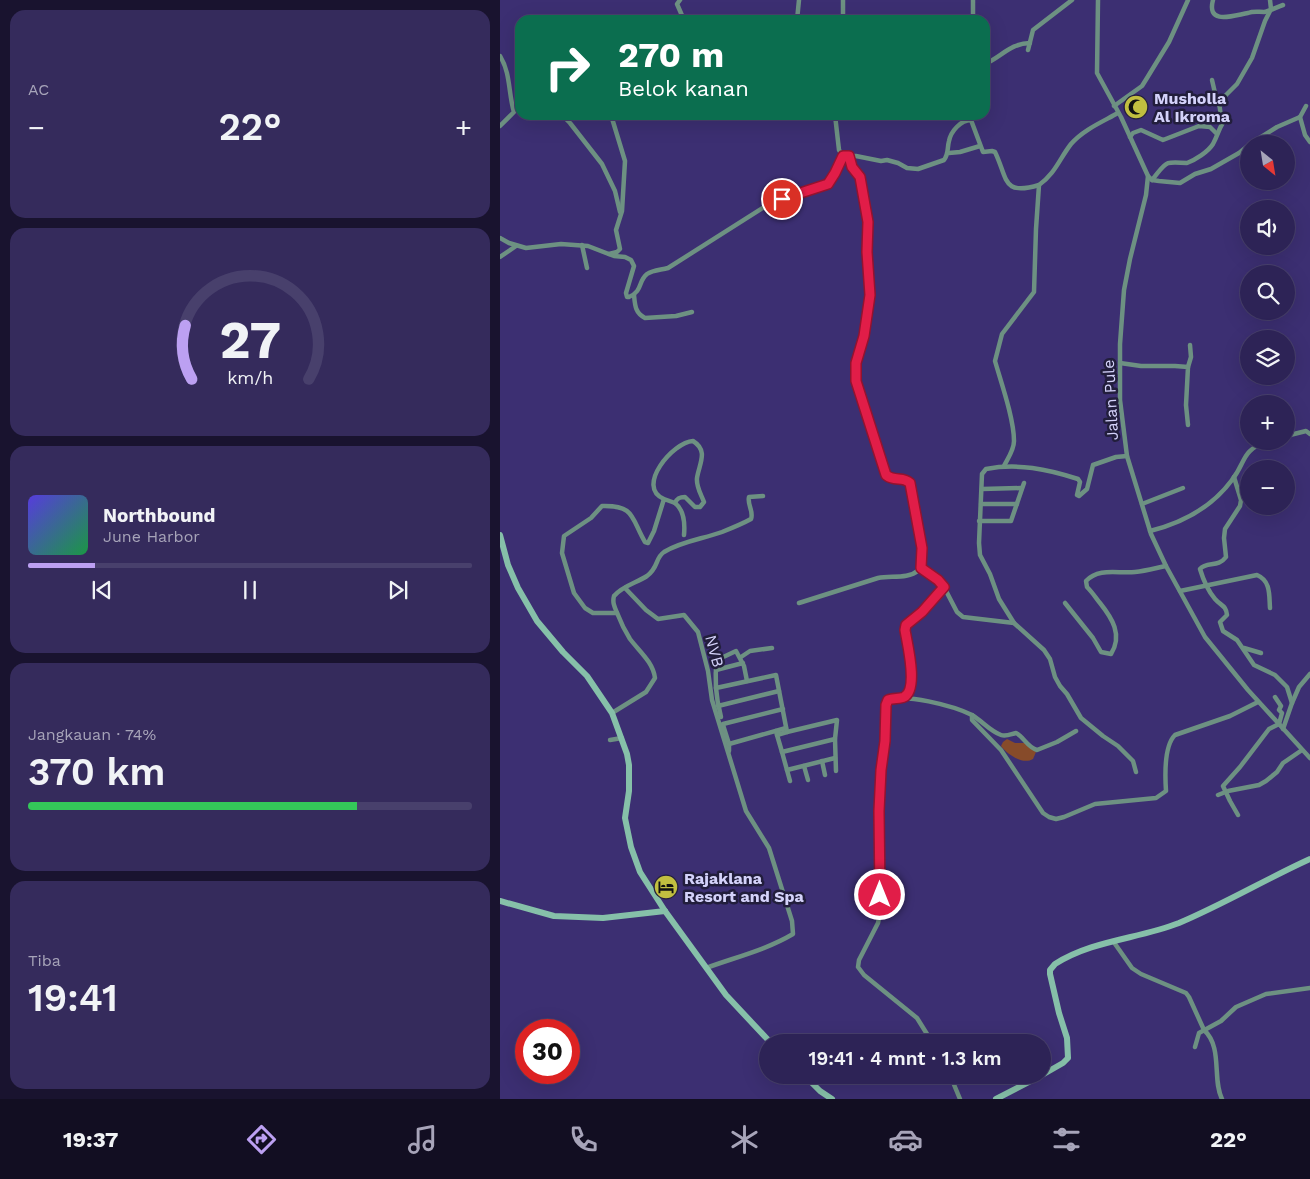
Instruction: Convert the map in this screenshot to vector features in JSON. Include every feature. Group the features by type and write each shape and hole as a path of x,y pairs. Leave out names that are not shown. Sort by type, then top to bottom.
{"main road":[{"path":"500,535 508,566 518,588 538,621 563,652 587,676 612,714 622,738 629,765 629,791 625,818 631,847 640,872 664,912 726,995 763,1034"},
{"path":"1051,1070 1068,1058 1069,1050 1052,986 1050,970 1062,960 1113,941 1150,933 1179,922 1310,859"},
{"path":"500,901 554,916 604,918 664,912"},
{"path":"813,1084 832,1099"},
{"path":"996,1099 1025,1084"}],"street":[{"path":"680,0 677,4 681,15"},
{"path":"797,15 798,0"},
{"path":"843,0 843,15"},
{"path":"973,0 973,15"},
{"path":"1028,50 1033,30 1072,0"},
{"path":"1098,0 1097,73 1150,178"},
{"path":"1114,106 1142,86 1169,42 1188,0"},
{"path":"1213,0 1212,9 1222,18 1271,10 1283,5"},
{"path":"1219,102 1237,84 1252,58 1265,21 1271,10 1270,0"},
{"path":"990,61 1013,46 1030,43"},
{"path":"500,56 507,70 510,98 514,112 500,126"},
{"path":"1212,80 1214,93 1219,102 1222,124"},
{"path":"1264,135 1300,117 1306,106"},
{"path":"843,156 881,161 887,160 898,162 907,168 918,169 944,160 954,131 962,122 971,120 983,152 994,152 1003,176 1011,186 1023,189 1039,185 1048,179 1072,143 1082,134 1118,113"},
{"path":"1150,178 1166,163 1177,161 1187,163 1207,150 1214,143 1228,115"},
{"path":"1300,117 1305,135 1310,142"},
{"path":"567,120 602,164 615,191 621,214"},
{"path":"608,254 617,252 620,249 616,230 621,214 626,161 612,120"},
{"path":"836,120 838,150 843,156"},
{"path":"1130,137 1133,133 1141,130 1163,140 1202,126 1210,128 1217,134"},
{"path":"948,152 960,152 980,146"},
{"path":"1150,178 1180,182 1195,174 1211,169 1240,152"},
{"path":"500,238 516,246 526,248 562,244 582,245 608,254 625,257 631,260 634,266 626,295 628,297 634,295 639,290 647,274 668,268 769,204 828,184 843,156"},
{"path":"799,603 878,578 898,578 916,572 921,568 922,548 910,483 905,479 892,479 886,475 856,381 856,363 864,336 870,295 867,252 868,222 860,177 852,167 849,156"},
{"name":"Jalan Pule","path":"1150,178 1124,290 1120,400 1127,456 1150,531 1166,566 1205,637 1258,702 1310,758"},
{"path":"1004,466 1014,441 1012,426 995,361 1002,334 1034,292 1039,185"},
{"path":"582,245 588,268"},
{"path":"500,257 516,246"},
{"path":"634,295 636,310 640,316 645,318 676,316 692,312"},
{"path":"1188,425 1186,405 1188,367 1191,356 1190,345"},
{"path":"1120,362 1141,366 1188,367"},
{"path":"1295,433 1306,431 1310,434"},
{"path":"675,503 676,499 682,497 685,497 695,507 700,507 704,502 699,491 697,478 702,452 693,441 682,444 674,449 655,476 654,489 656,495 675,503 682,513 684,535"},
{"path":"1150,531 1169,526 1193,515 1220,494 1234,478 1246,454 1251,450"},
{"path":"1127,456 1116,457 1093,465 1086,489 1079,496 1077,495 1080,482 1078,479 1034,468 1004,466 986,469 982,474 979,543 980,555 999,599 1014,623 1044,650 1050,658 1057,682 1068,694 1081,718 1118,746 1133,761 1136,772"},
{"path":"1234,478 1241,500 1240,506 1225,529 1226,557 1220,563 1201,568 1201,572 1216,600 1223,604 1226,609 1227,615 1220,622 1222,630 1235,638 1244,648 1254,665 1282,681 1287,687 1292,703"},
{"path":"979,521 1011,521 1023,486 982,488"},
{"path":"1142,504 1183,488"},
{"path":"612,714 646,692 655,678 653,669 628,634 617,614 613,599 616,594 650,574 655,569 658,556 665,552 683,543 721,532 749,520 752,516 748,501 749,497 763,496"},
{"path":"617,614 593,613 585,608 574,593 562,553 564,536 591,518 602,506 614,506 626,509 630,513 637,529 645,542 648,543 654,531 664,499"},
{"path":"981,504 1017,504"},
{"path":"1065,603 1093,638 1101,652 1112,654 1116,643 1112,618 1087,587 1086,582 1094,575 1107,572 1133,573 1166,566"},
{"path":"921,568 938,580 944,587 957,612 963,617 1014,623"},
{"path":"1180,591 1256,575 1264,579 1268,584 1270,608"},
{"path":"904,697 909,692 912,663 905,630 906,625 922,612 944,587"},
{"name":"NVB","path":"625,588 646,610 658,619 684,615 698,632 708,671 712,700 730,756"},
{"path":"740,657 750,651 772,648"},
{"path":"1244,648 1261,653"},
{"path":"706,968 765,949 793,934 792,921 768,848 746,811 730,756 729,744 718,706 716,688 717,660 736,651 743,663 747,681"},
{"path":"716,670 743,663"},
{"path":"1283,729 1299,687 1310,674"},
{"path":"716,688 776,675 787,730"},
{"path":"718,706 779,692"},
{"path":"927,1034 917,1018 864,975 858,967 859,960 878,923 880,913 879,811 881,770 885,741 886,702 890,699 904,697 937,704 972,715 1001,735 1019,734 1026,744 1037,750 1058,742 1076,731"},
{"path":"1238,815 1224,786 1240,768 1260,738 1269,728 1279,724 1282,713 1279,710 1281,706 1275,697"},
{"path":"972,715 972,720 979,729 1002,750 1044,812 1049,817 1056,818 1064,817 1095,804 1156,798 1166,791 1167,752 1171,739 1175,735 1230,716 1258,702"},
{"path":"723,724 783,709"},
{"path":"729,744 837,720 835,739 836,771"},
{"path":"776,733 790,781"},
{"path":"610,740 622,738"},
{"path":"782,752 835,739"},
{"path":"1218,795 1245,787 1252,787 1266,781 1278,772 1283,763 1302,750"},
{"path":"787,770 835,758"},
{"path":"822,761 825,775"},
{"path":"804,766 808,780"},
{"path":"1113,941 1132,968 1190,996 1204,1030 1210,1037 1215,1053 1220,1098"},
{"path":"1195,1047 1199,1033 1221,1021 1236,1007 1266,994 1310,988"},
{"path":"954,1084 960,1099"}],"shaded area":[{"path":"1007,739 1015,743 1028,743 1036,752 1033,759 1029,761 1020,760 1008,753 1001,746"}],"place":[{"name":"Musholla Al Ikroma","path":"1136,107"},
{"name":"Rajaklana Resort and Spa","path":"666,887"}],"route":[{"path":"782,199 828,184 843,156 849,156 852,167 860,177 868,222 867,252 870,295 864,336 856,363 856,381 886,475 892,479 908,480 910,483 922,548 921,568 943,584 944,587 922,612 906,625 905,630 912,663 909,692 904,697 890,699 886,702 885,741 881,770 879,811 880,895"}]}
